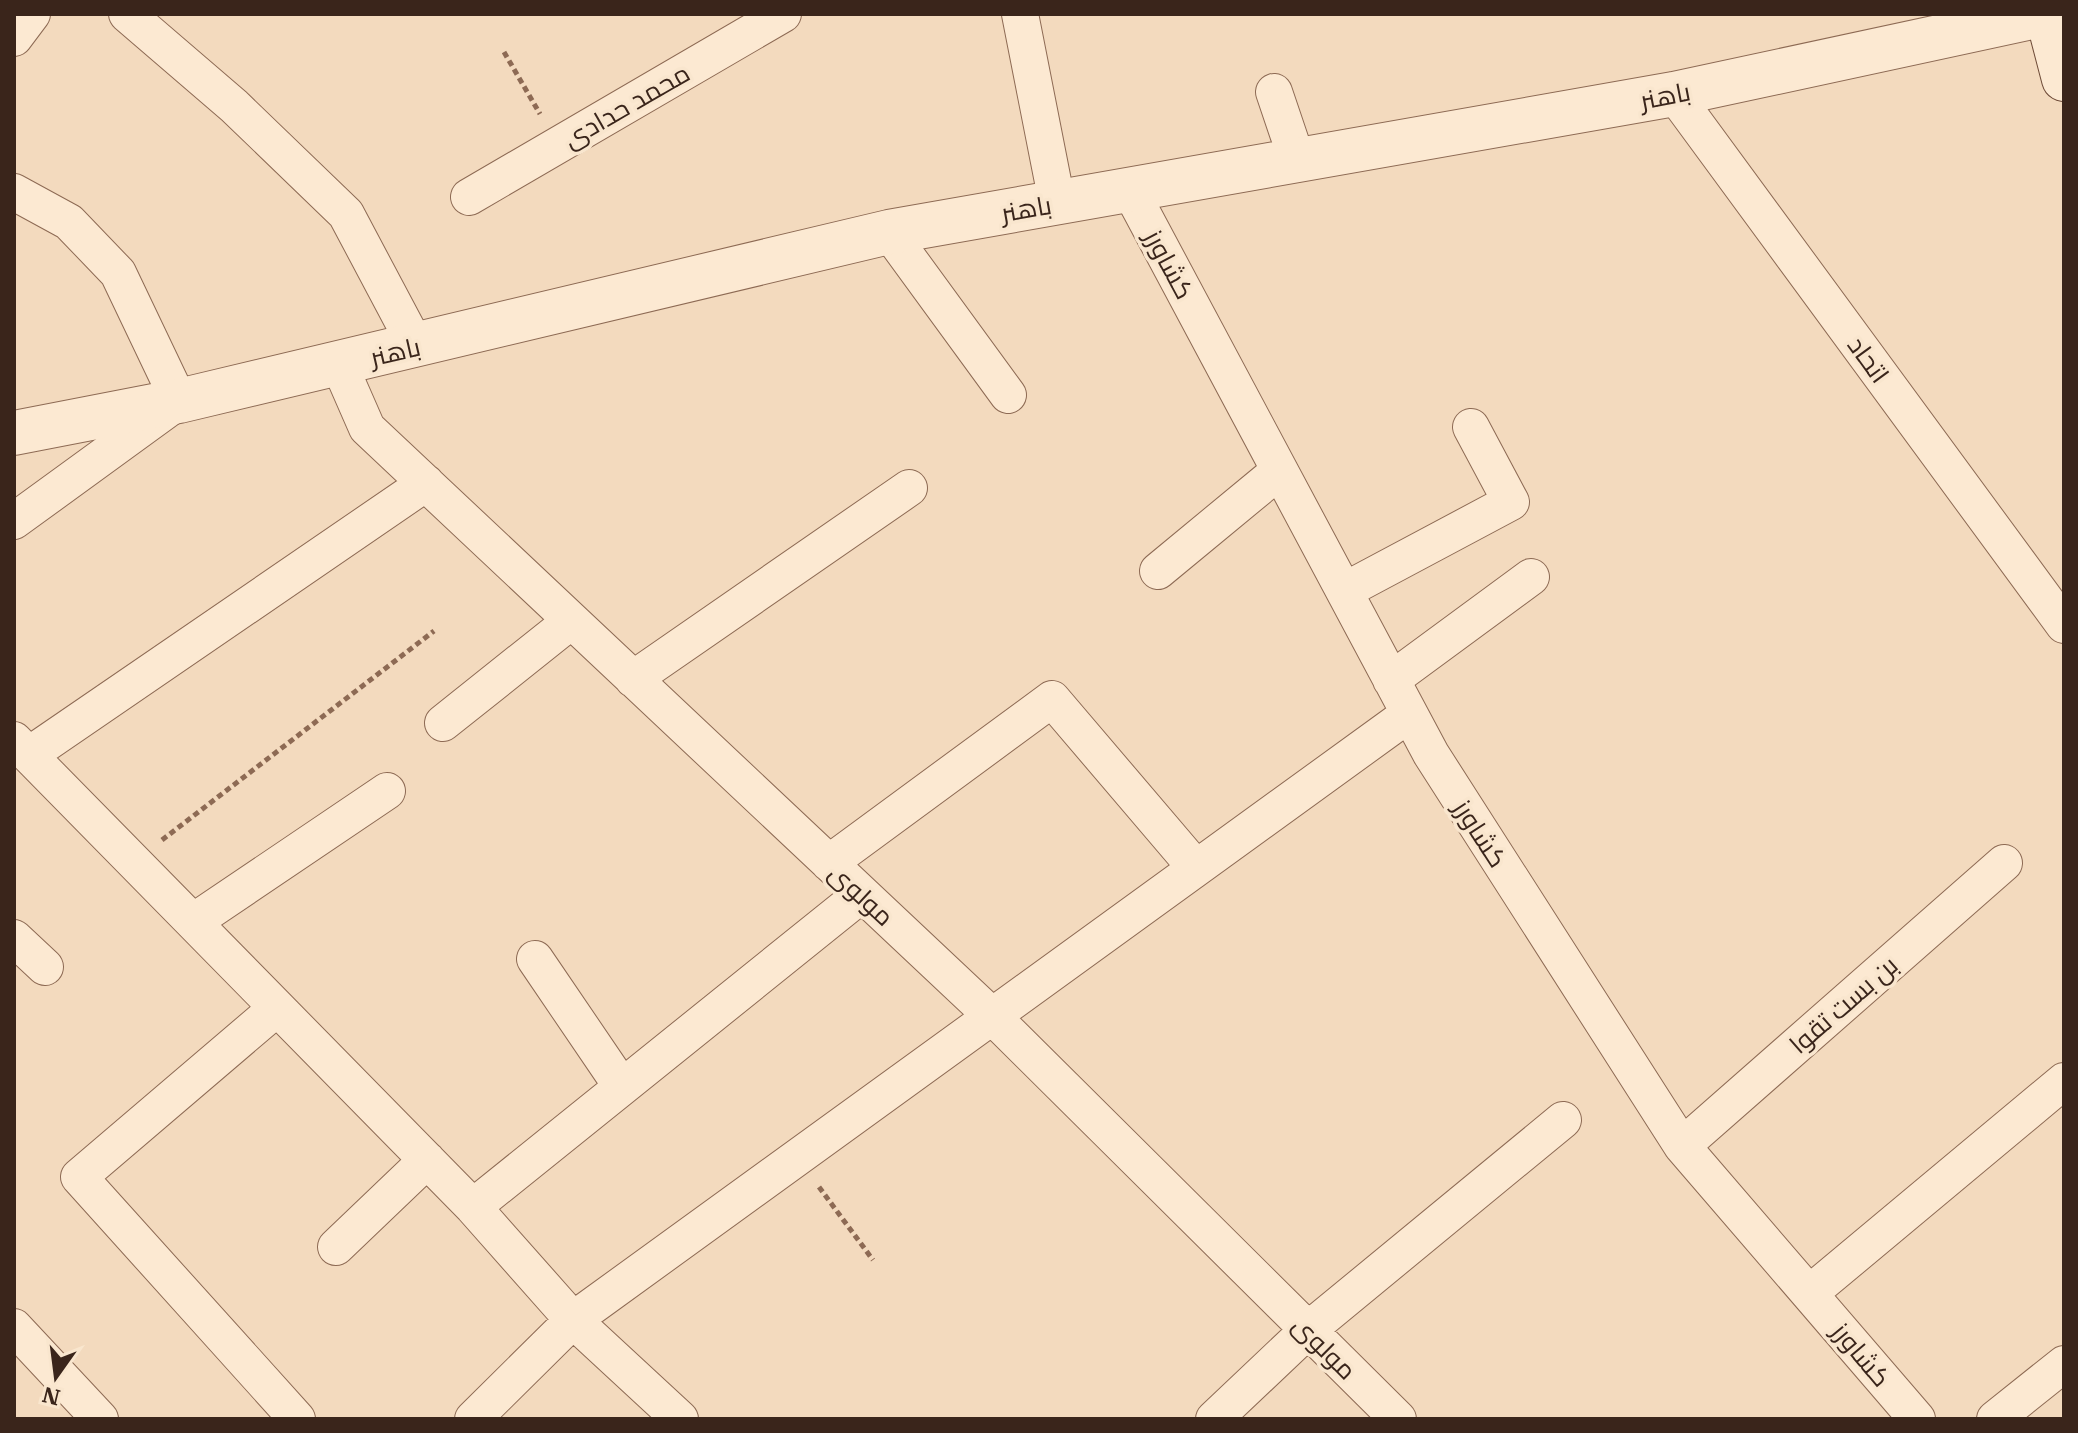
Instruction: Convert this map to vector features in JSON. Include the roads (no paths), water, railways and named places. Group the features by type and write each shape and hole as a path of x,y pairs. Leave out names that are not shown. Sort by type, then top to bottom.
{"street":[{"path":"14,38 32,14"},
{"path":"127,14 234,106 346,214 416,346"},
{"name":"محمد حدادی","path":"469,197 783,14"},
{"path":"1020,14 1057,202"},
{"path":"2047,14 2064,21"},
{"path":"2047,14 2064,79"},
{"name":"باهنر","path":"14,433 179,401 889,232 1674,94 2047,14"},
{"path":"1274,92 1297,160"},
{"name":"اتحاد","path":"1674,94 2064,625"},
{"name":"کشاورز","path":"1130,190 1431,754 1682,1146 1917,1419"},
{"path":"14,192 69,222 118,273 179,401 14,521"},
{"path":"889,232 1008,395"},
{"name":"مولوی","path":"339,364 367,428 992,1016 1398,1419"},
{"path":"1344,591 1511,502 1471,427"},
{"path":"1158,571 1279,471"},
{"path":"426,483 21,748 473,1207 573,1320 680,1419"},
{"path":"633,679 909,488"},
{"path":"1391,680 1531,577"},
{"path":"443,723 571,621"},
{"path":"829,863 1052,699 1196,868"},
{"path":"473,1419 573,1320 1409,714"},
{"path":"193,922 387,791"},
{"name":"بن بست تقوا","path":"1682,1146 2004,863"},
{"path":"473,1207 862,894"},
{"path":"14,938 45,967"},
{"path":"535,959 622,1087"},
{"path":"277,1008 79,1177 297,1419"},
{"path":"1810,1293 2064,1081"},
{"path":"1214,1419 1308,1330 1563,1120"},
{"path":"336,1247 427,1160"},
{"path":"14,1327 100,1419"},
{"path":"1995,1419 2064,1364"}]}
